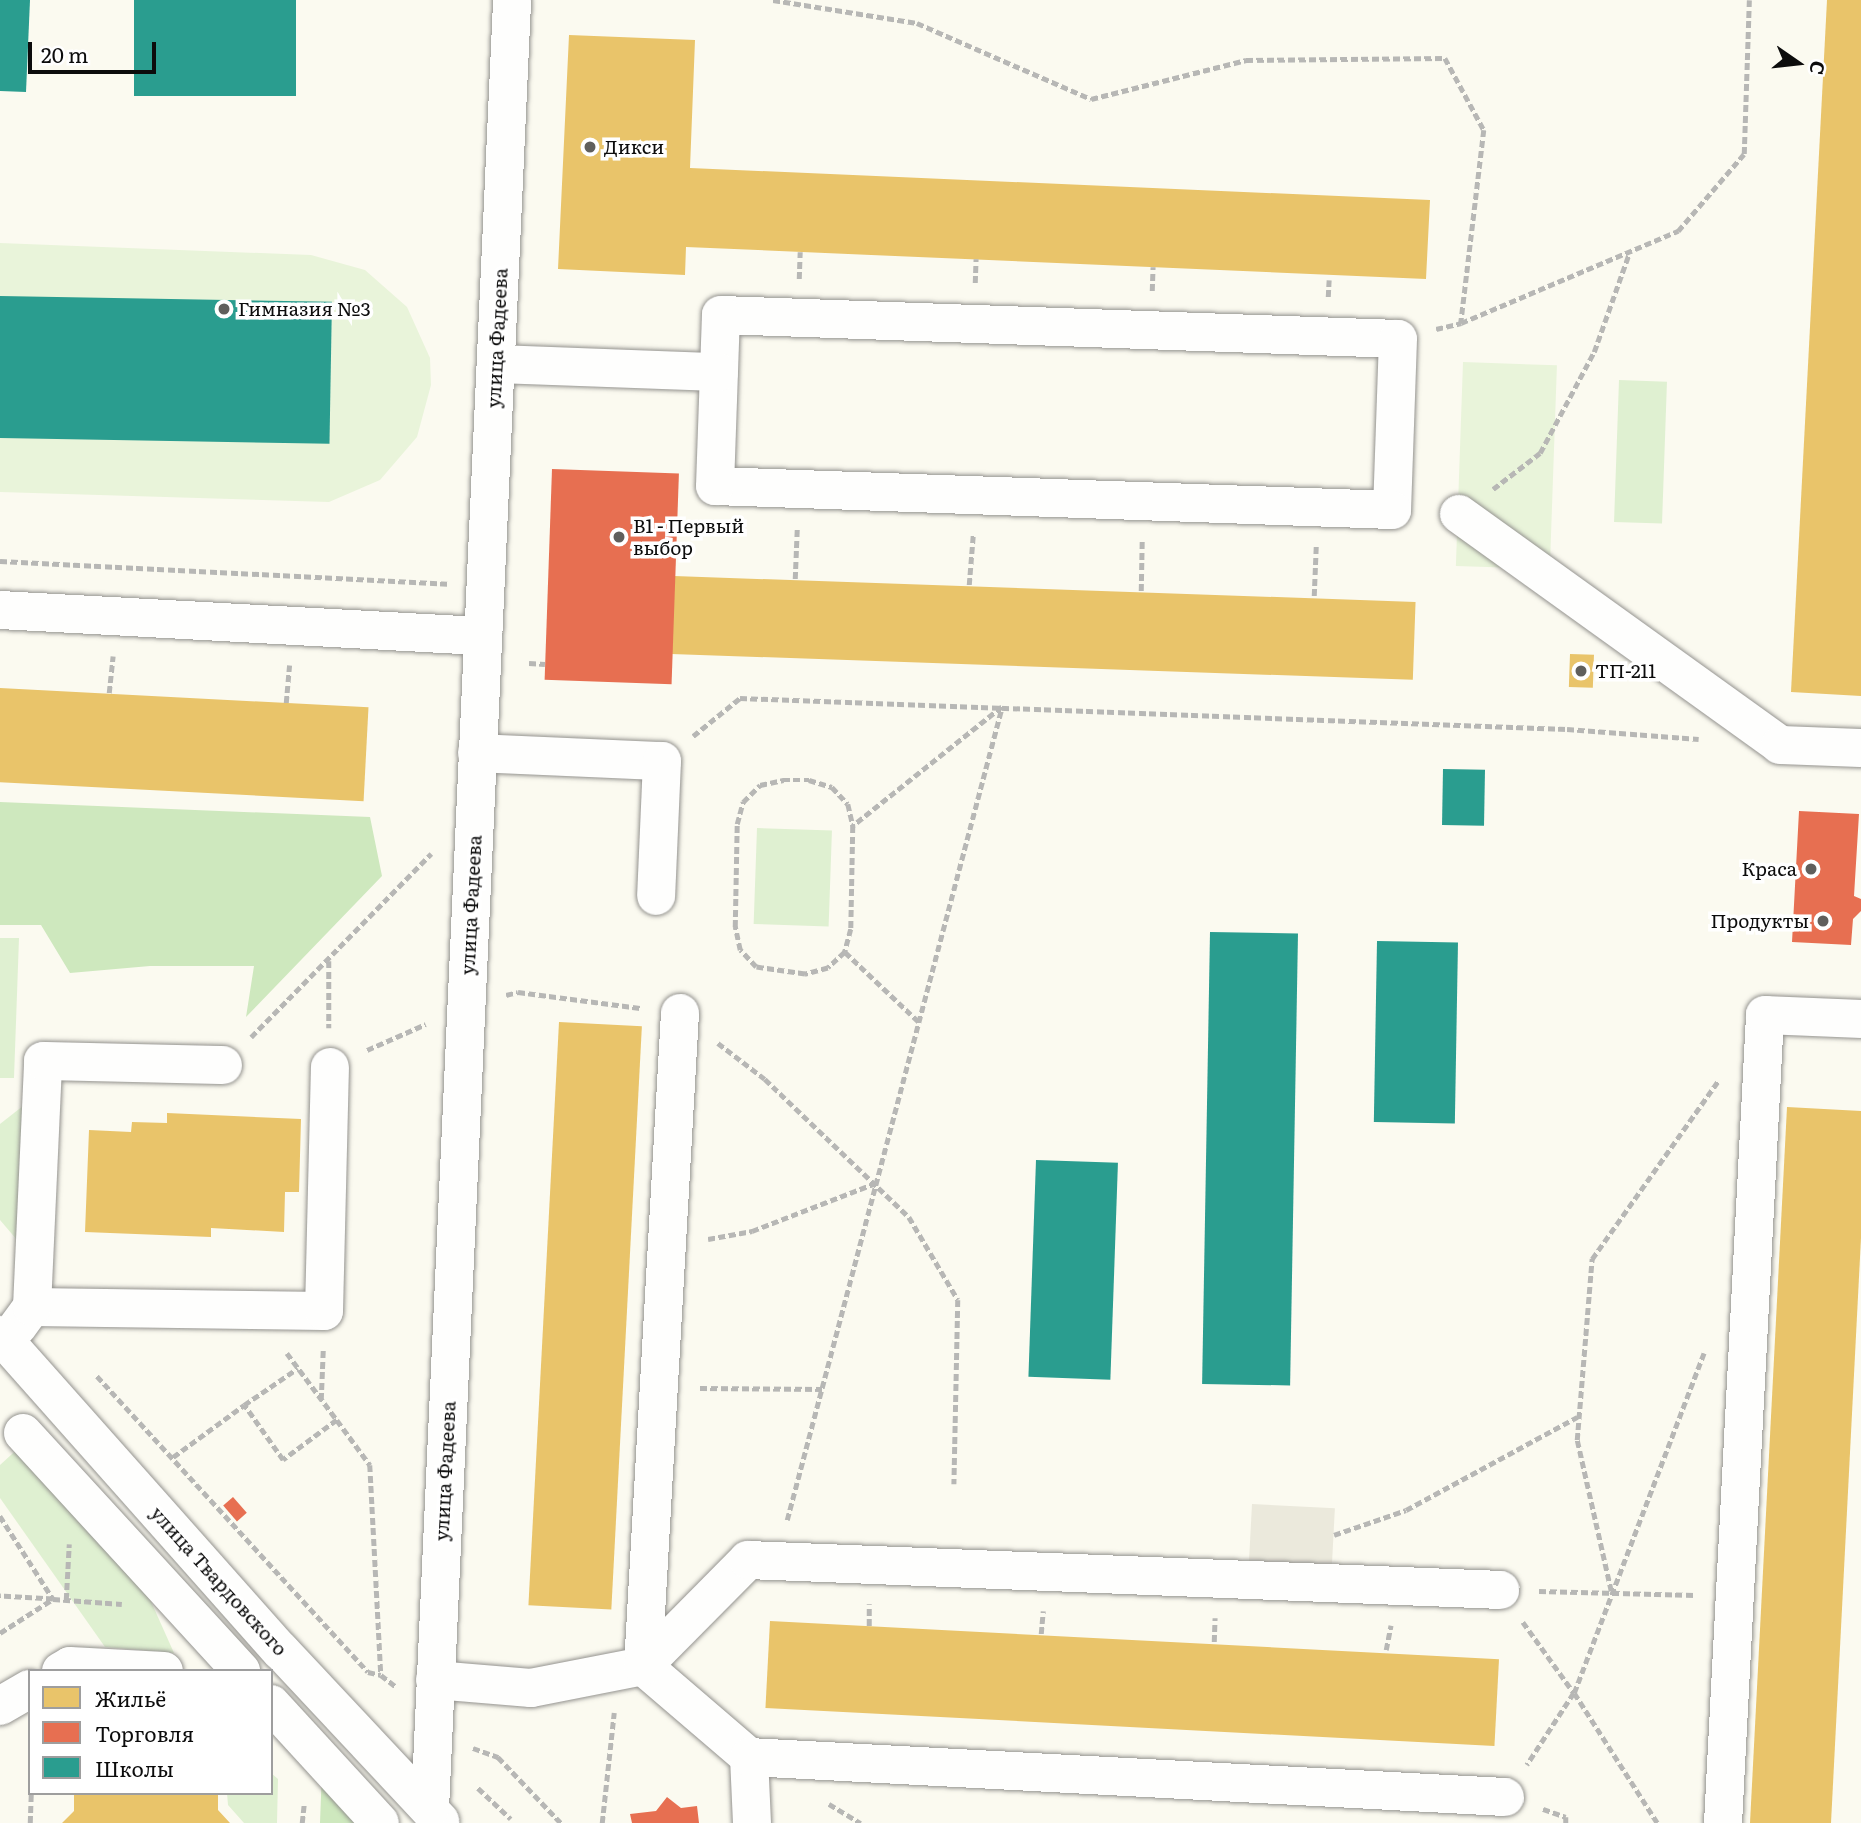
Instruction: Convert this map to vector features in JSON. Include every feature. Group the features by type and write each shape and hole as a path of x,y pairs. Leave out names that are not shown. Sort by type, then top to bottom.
{"street":[{"name":"улица Фадеева","path":"435,1816 435,1733 420,1687 477,753 512,0"},
{"path":"721,315 1398,339 1392,510 715,486 721,315"},
{"path":"496,364 719,372"},
{"path":"1460,514 1780,746 1861,748"},
{"path":"0,610 483,636"},
{"path":"477,753 662,761 656,896"},
{"path":"631,1668 659,1390 680,1013"},
{"path":"1723,1823 1765,1015 1861,1018"},
{"path":"4,1339 32,1307 43,1061 223,1065"},
{"path":"32,1307 324,1311 330,1067"},
{"name":"улица Твардовского","path":"4,1339 281,1651 435,1816"},
{"path":"23,1433 239,1669"},
{"path":"420,1687 531,1688 631,1668 748,1560 1500,1590"},
{"path":"65,1669 70,1666 126,1669"},
{"path":"631,1668 749,1756 1505,1797"},
{"path":"0,1706 28,1690"},
{"path":"273,1706 380,1823"},
{"path":"749,1756 752,1823"}],"path":[{"path":"773,0 917,23 1091,99 1246,60 1445,58 1484,130 1461,323"},
{"path":"1398,339 1461,323 1678,231 1744,154 1749,0"},
{"path":"1460,514 1540,453 1594,352 1630,251"},
{"path":"795,579 799,489"},
{"path":"969,585 976,496"},
{"path":"0,561 449,584 438,592"},
{"path":"529,663 545,664"},
{"path":"662,761 740,698 1567,729 1714,740"},
{"path":"853,827 1002,707"},
{"path":"776,1561 1002,707"},
{"path":"809,780 832,787 848,804 853,827 851,929 845,952 828,968 805,974 756,967 740,950 735,927 737,824 743,802 760,785 809,780"},
{"path":"223,1065 329,961 437,848"},
{"path":"845,952 919,1022"},
{"path":"329,961 330,1067"},
{"path":"680,1013 765,1079 909,1217 958,1300 954,1483"},
{"path":"1611,1592 1577,1440 1592,1259 1726,1070"},
{"path":"667,1246 752,1231 876,1183"},
{"path":"257,1309 370,1465 381,1675"},
{"path":"1505,1797 1574,1693 1707,1346"},
{"path":"88,1367 368,1672 420,1687"},
{"path":"173,1457 298,1368"},
{"path":"659,1390 822,1390"},
{"path":"244,1405 283,1460 337,1420"},
{"path":"1334,1535 1406,1510 1577,1417"},
{"path":"0,1516 53,1598"},
{"path":"1500,1590 1736,1596"},
{"path":"1500,1590 1574,1693 1657,1823"},
{"path":"0,1596 184,1608"},
{"path":"0,1633 53,1598"},
{"path":"602,1823 631,1668"},
{"path":"435,1733 498,1757 561,1823"},
{"path":"478,1788 511,1819"},
{"path":"30,1823 31,1795"}],"green space":[{"path":"0,243 311,255 365,270 407,307 430,358 431,385 417,437 380,480 329,502 0,492"},
{"path":"1463,362 1557,365 1550,569 1456,566"},
{"path":"1619,380 1667,382 1662,524 1614,522"},
{"path":"0,802 370,817 382,876 246,1017 254,966 150,966 70,973 41,925 0,925"},
{"path":"757,828 832,831 829,927 754,924"},
{"path":"0,938 19,938 14,1078 0,1078"},
{"path":"28,1102 23,1247 0,1220 0,1124"},
{"path":"23,1444 136,1568 174,1653 105,1647 0,1498 0,1465"},
{"path":"322,1769 370,1823 320,1823"},
{"path":"273,1775 278,1779 277,1823 244,1823 228,1805 227,1795 273,1795"}],"shaded area":[{"path":"1252,1504 1335,1508 1332,1567 1249,1563"}],"building: Жильё":[{"path":"1827,0 1861,0 1861,696 1791,692"},
{"path":"569,35 695,40 690,168 1430,200 1426,279 686,247 685,275 558,269"},
{"path":"674,576 1416,602 1413,680 671,654"},
{"name":"ТП-211","path":"1570,654 1594,655 1593,688 1569,687"},
{"path":"0,688 368,707 364,801 0,782"},
{"path":"559,1022 642,1026 611,1610 528,1605"},
{"path":"1787,1107 1861,1111 1861,1238 1831,1823 1750,1823"},
{"path":"167,1113 301,1119 299,1192 285,1192 284,1232 211,1228 211,1237 85,1232 89,1130 131,1132 132,1122 167,1123"},
{"path":"770,1621 1499,1659 1494,1746 765,1708"},
{"path":"74,1795 218,1795 218,1810 230,1823 62,1823 74,1811"}],"building: Торговля":[{"path":"552,469 679,473 672,684 545,680"},
{"path":"1799,811 1859,814 1854,896 1861,899 1861,911 1853,919 1851,945 1792,942"},
{"path":"233,1497 247,1513 237,1521 223,1506"},
{"path":"667,1797 681,1808 697,1806 699,1823 632,1823 630,1814 656,1811"}],"building: Школы":[{"path":"0,0 30,0 26,92 0,91"},
{"path":"134,0 296,0 296,96 134,96"},
{"path":"0,296 332,302 329,444 0,438"},
{"path":"1443,769 1485,770 1484,826 1442,825"},
{"path":"1210,932 1298,934 1290,1385 1202,1384"},
{"path":"1377,941 1458,942 1455,1123 1374,1122"},
{"path":"1036,1160 1118,1163 1110,1380 1028,1377"}],"place":[{"name":"Дикси","path":"590,147"},
{"name":"Гимназия №3","path":"224,309"},
{"name":"В1 - Первый выбор","path":"619,537"},
{"name":"ТП-211","path":"1581,671"},
{"name":"Краса","path":"1811,869"},
{"name":"Продукты","path":"1823,921"}]}
